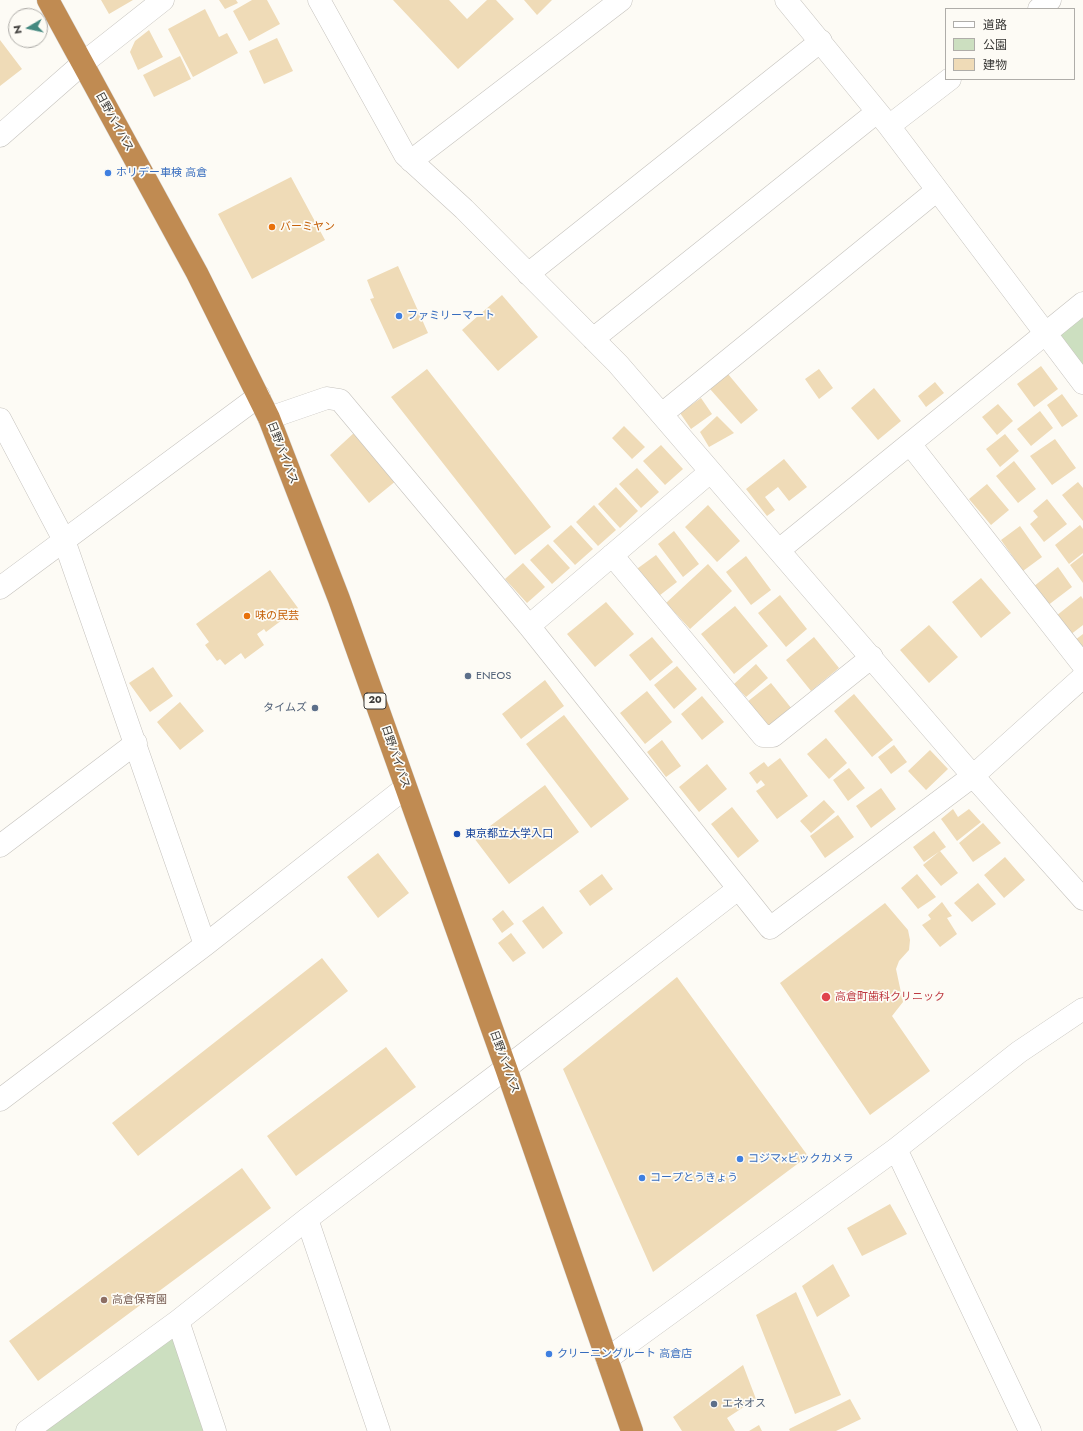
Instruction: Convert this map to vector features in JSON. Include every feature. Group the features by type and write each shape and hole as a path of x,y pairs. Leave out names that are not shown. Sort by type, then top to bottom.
{"highway":[{"name":"日野バイパス","path":"48,0 197,274 259,396 268,418 339,599 405,788 506,1068 632,1431"}],"street":[{"path":"0,136 82,64 163,0"},
{"path":"319,0 405,155 464,209 593,338 662,414 710,472 872,657 973,776 1083,899"},
{"path":"411,161 621,0"},
{"path":"786,0 821,41 883,119 1083,383"},
{"path":"1040,8 1050,0"},
{"path":"528,274 821,41"},
{"path":"593,338 883,119 948,80"},
{"path":"662,414 936,190"},
{"path":"779,550 1083,303"},
{"path":"0,588 259,396"},
{"path":"268,418 327,398 340,400 529,626 770,928 973,776 1083,677"},
{"path":"0,419 64,540 206,945"},
{"path":"910,444 1083,665"},
{"path":"529,626 710,472"},
{"path":"612,555 763,736 773,736 872,657"},
{"path":"0,846 136,743"},
{"path":"0,1100 206,945 405,788"},
{"path":"27,1431 178,1321 306,1219 506,1068 738,889"},
{"path":"606,1359 896,1149 1019,1052 1083,1009"},
{"path":"896,1149 1030,1431"},
{"path":"306,1219 380,1431"},
{"path":"178,1321 215,1431"}],"green space":[{"path":"1083,303 1083,383 1045,334"},
{"path":"178,1321 215,1431 27,1431"}],"building":[{"path":"101,0 133,0 109,14"},
{"path":"219,0 236,0 238,3 225,9"},
{"path":"252,0 267,0 280,24 249,41 233,11"},
{"path":"393,0 449,0 467,19 487,0 496,0 514,19 458,69"},
{"path":"524,0 552,0 537,15"},
{"path":"205,9 219,37 227,33 238,53 193,77 168,29"},
{"path":"149,30 163,57 138,70 130,52 135,41"},
{"path":"277,38 293,71 264,84 249,51"},
{"path":"0,40 22,69 0,86"},
{"path":"180,56 191,79 154,97 143,75"},
{"name":"バーミヤン","path":"291,177 325,240 252,279 218,214"},
{"name":"ファミリーマート","path":"398,266 428,333 393,349 370,299 374,298 367,280"},
{"path":"502,295 538,337 498,371 462,330"},
{"path":"1041,366 1058,389 1034,407 1017,384"},
{"path":"427,369 551,527 515,555 391,397"},
{"path":"819,369 833,388 819,399 805,379"},
{"path":"728,374 758,410 741,424 710,389"},
{"path":"935,382 944,393 926,407 918,396"},
{"path":"874,388 901,421 878,440 851,408"},
{"path":"1062,394 1078,416 1062,427 1047,405"},
{"path":"701,398 712,414 691,429 680,413"},
{"path":"998,404 1013,421 997,435 982,417"},
{"path":"1040,411 1053,428 1031,446 1017,429"},
{"path":"717,416 734,433 709,447 700,432"},
{"path":"624,426 645,447 632,459 612,438"},
{"path":"355,432 397,480 369,503 330,455"},
{"path":"1005,434 1019,451 1000,467 986,449"},
{"path":"1055,439 1076,468 1052,485 1030,456"},
{"path":"661,445 683,469 665,485 643,461"},
{"path":"784,459 807,487 789,501 778,487 765,497 775,510 767,516 746,489"},
{"path":"1014,461 1036,489 1018,503 996,476"},
{"path":"637,468 659,492 641,508 619,484"},
{"path":"1078,482 1083,488 1083,521 1062,495"},
{"path":"987,484 1009,510 991,525 969,499"},
{"path":"616,487 638,511 620,528 598,504"},
{"path":"1047,499 1067,524 1044,542 1030,524 1038,517 1033,511"},
{"path":"594,505 616,530 598,546 576,522"},
{"path":"708,505 740,541 717,562 685,527"},
{"path":"571,525 593,549 575,565 553,541"},
{"path":"1080,525 1083,529 1083,553 1069,564 1055,545"},
{"path":"1020,526 1042,557 1023,571 1001,540"},
{"path":"674,531 699,564 683,577 658,544"},
{"path":"548,544 570,568 552,584 530,560"},
{"path":"656,555 677,582 655,599 634,571"},
{"path":"1083,555 1083,583 1070,565"},
{"path":"746,556 771,590 751,605 726,572"},
{"path":"523,563 545,587 527,603 505,579"},
{"path":"708,564 732,591 690,629 666,603"},
{"path":"1058,567 1072,587 1047,606 1033,587"},
{"name":"味の民芸","path":"270,570 298,608 266,632 264,629 257,634 264,645 245,659 241,653 225,665 220,659 217,661 205,645 209,642 196,624"},
{"path":"981,578 1011,613 981,638 952,602"},
{"path":"780,595 807,629 786,647 758,613"},
{"path":"1081,596 1083,599 1083,625 1070,635 1056,616"},
{"path":"606,602 634,634 595,667 567,634"},
{"path":"735,606 768,646 734,674 701,634"},
{"path":"929,625 958,657 929,683 900,650"},
{"path":"1083,634 1083,651 1075,640"},
{"path":"652,637 673,662 650,681 629,655"},
{"path":"814,637 839,668 811,691 786,660"},
{"path":"756,664 768,678 746,697 734,684"},
{"path":"677,666 697,689 674,709 654,685"},
{"path":"153,667 173,696 150,712 129,683"},
{"path":"545,680 564,706 521,739 502,714"},
{"path":"771,683 792,709 763,732 742,706"},
{"path":"647,691 672,722 645,744 620,713"},
{"path":"854,694 893,740 872,757 834,711"},
{"path":"702,696 724,722 702,740 681,714"},
{"path":"180,702 204,731 180,750 157,722"},
{"path":"564,715 629,799 591,828 526,744"},
{"path":"826,738 847,763 829,779 807,754"},
{"path":"662,740 681,766 666,777 647,752"},
{"path":"894,745 907,762 891,774 878,757"},
{"path":"930,750 948,769 926,790 908,771"},
{"path":"780,758 808,796 777,819 756,791 765,785 761,780 757,784 749,773 764,762 768,767"},
{"path":"707,764 727,789 699,812 679,787"},
{"path":"849,768 865,788 848,801 833,780"},
{"path":"545,785 579,832 509,884 474,838"},
{"path":"881,788 896,809 871,828 856,806"},
{"path":"824,800 835,812 811,833 800,821"},
{"path":"732,807 759,841 738,858 711,824"},
{"path":"953,809 958,817 969,809 981,822 957,841 941,819"},
{"path":"838,815 854,837 825,858 810,836"},
{"path":"983,823 1001,843 973,862 959,843"},
{"path":"934,831 946,847 924,862 913,847"},
{"path":"940,851 958,873 941,886 923,865"},
{"path":"378,853 409,893 378,918 347,877"},
{"path":"1005,857 1025,880 1004,898 984,875"},
{"path":"602,874 613,889 590,906 579,891"},
{"path":"917,874 936,897 918,909 901,888"},
{"path":"978,883 996,904 972,922 954,903"},
{"path":"942,902 952,916 947,918 957,934 940,947 922,925 931,919 928,915"},
{"path":"885,903 908,930 910,940 909,950 899,961 896,969 903,1002 892,1016 930,1071 870,1115 780,983"},
{"path":"543,906 563,933 543,949 522,921"},
{"path":"503,910 514,924 502,933 492,919"},
{"path":"511,933 526,953 513,962 498,943"},
{"path":"322,958 348,991 138,1156 112,1123"},
{"path":"677,977 808,1156 653,1272 563,1069"},
{"path":"386,1047 416,1087 296,1176 267,1136"},
{"path":"242,1168 271,1208 38,1381 9,1341"},
{"path":"890,1204 907,1234 862,1256 847,1228"},
{"path":"833,1264 850,1296 817,1317 802,1286"},
{"path":"796,1292 841,1395 795,1414 756,1315"},
{"path":"743,1365 756,1399 727,1418 735,1431 682,1431 673,1417"},
{"path":"850,1399 861,1419 836,1431 790,1431 789,1429"},
{"path":"759,1425 762,1431 749,1431"}],"place":[{"name":"ホリデー車検 高倉","path":"108,173"},
{"name":"バーミヤン","path":"272,227"},
{"name":"ファミリーマート","path":"399,316"},
{"name":"味の民芸","path":"247,616"},
{"name":"ENEOS","path":"468,676"},
{"name":"タイムズ","path":"315,708"},
{"name":"東京都立大学入口","path":"457,834"},
{"name":"高倉町歯科クリニック","path":"826,997"},
{"name":"コジマ×ビックカメラ","path":"740,1159"},
{"name":"コープとうきょう","path":"642,1178"},
{"name":"高倉保育園","path":"104,1300"},
{"name":"クリーニングルート 高倉店","path":"549,1354"},
{"name":"エネオス","path":"714,1404"}]}
